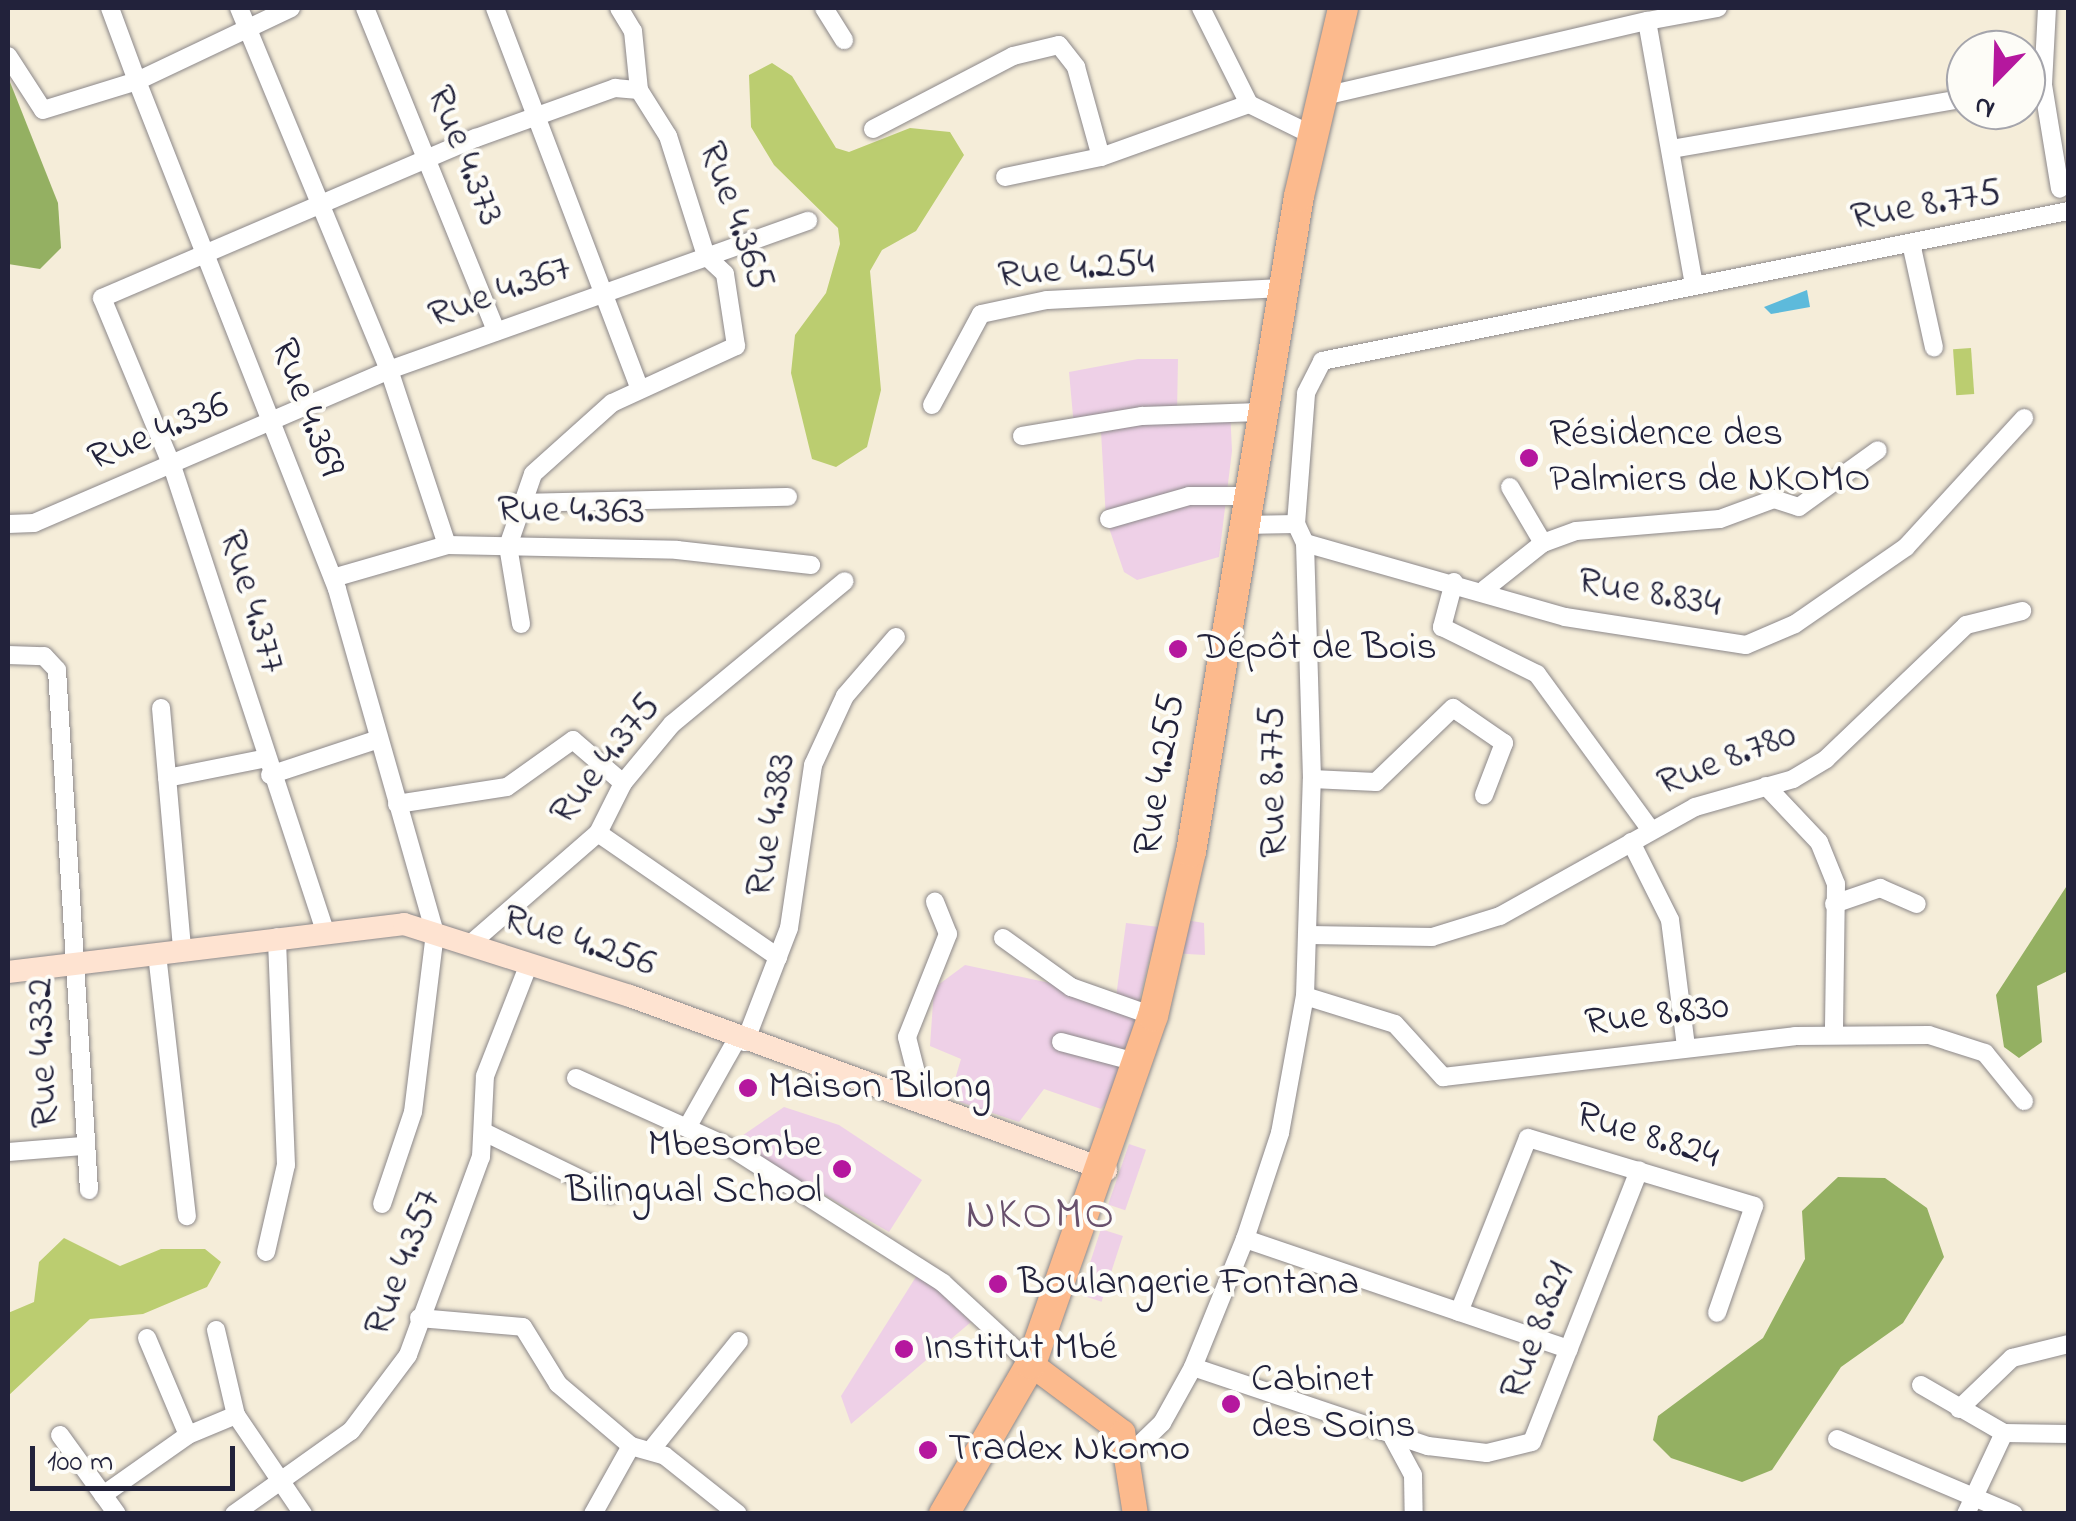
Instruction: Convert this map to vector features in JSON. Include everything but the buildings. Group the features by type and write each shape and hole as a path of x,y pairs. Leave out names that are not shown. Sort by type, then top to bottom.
{"highway":[{"name":"Rue 4.255","path":"944,1514 1031,1364 1106,1170 1153,1016 1191,852 1282,288 1320,96 1344,8"}],"main road":[{"path":"1031,1364 1101,1408 1132,1452 1135,1514"}],"street":[{"path":"110,8 137,81"},
{"path":"239,8 316,206 389,370"},
{"path":"8,56 44,110 137,81 291,8"},
{"name":"Rue 4.373","path":"364,8 496,331"},
{"path":"495,8 640,390"},
{"path":"207,257 316,206 430,162 476,138 615,88 640,90 633,31 619,8"},
{"path":"824,8 844,40"},
{"path":"1200,8 1248,104 1312,136"},
{"path":"1320,96 1718,8"},
{"path":"1647,22 1694,286"},
{"path":"873,129 1013,56 1059,45 1076,67 1101,157"},
{"name":"Rue 4.369","path":"137,81 276,422 333,578 435,933"},
{"name":"Rue 4.365","path":"508,546 516,503 560,441 640,390 736,346 725,274 706,256 656,108 640,90"},
{"path":"1672,149 1946,101"},
{"path":"1005,178 1101,157 1248,104"},
{"path":"2046,130 2060,190"},
{"name":"Rue 8.775","path":"1132,1452 1162,1424 1193,1368 1244,1239 1280,1132 1305,996 1312,779 1305,543 1296,524 1306,392 1322,361 2068,211"},
{"name":"Rue 4.367","path":"447,546 389,370 808,221"},
{"path":"1912,244 1934,348"},
{"name":"Rue 4.377","path":"207,257 102,298 172,466 266,767 325,931"},
{"name":"Rue 4.254","path":"932,405 982,314 1047,300 1282,288"},
{"name":"Rue 4.336","path":"8,524 172,466 389,370"},
{"path":"1022,436 1142,416 1260,412"},
{"name":"Rue 8.834","path":"1305,543 1684,642 1746,645 1794,624 1906,547 2024,418"},
{"path":"1486,589 1543,543 1596,526 1720,519 1774,499 1799,506 1878,450"},
{"path":"1510,487 1543,543"},
{"path":"1109,519 1189,496 1296,524"},
{"path":"516,503 788,498"},
{"name":"Rue 4.363","path":"333,578 447,546 508,546 811,565"},
{"path":"508,546 521,624"},
{"name":"Rue 4.375","path":"468,946 598,834 623,784 672,724 846,581"},
{"path":"1454,582 1442,626 1537,674 1650,829"},
{"name":"Rue 8.780","path":"1309,935 1432,937 1500,916 1650,829 1826,759 1966,625 2022,611"},
{"name":"Rue 4.383","path":"688,1126 741,1041 778,957 803,860 812,766 845,696 896,637"},
{"name":"Rue 4.332","path":"8,655 44,656 58,670 83,1146 89,1190"},
{"path":"161,708 182,950"},
{"path":"1312,779 1376,782 1453,708 1504,743 1484,795"},
{"path":"167,778 266,767 379,739"},
{"path":"397,804 507,787 573,740 623,784"},
{"path":"1766,786 1820,842 1834,904 1834,1033"},
{"path":"598,834 778,957"},
{"path":"1631,842 1668,912 1686,1047"},
{"path":"1834,904 1880,888 1918,904"},
{"path":"923,1100 907,1037 948,934 935,902"},
{"name":"Rue 4.256","path":"8,972 404,924 923,1100 1106,1170"},
{"path":"382,1204 413,1112 435,933"},
{"path":"266,1252 286,1165 277,937"},
{"path":"1004,938 1071,987 1153,1016"},
{"path":"157,954 187,1216"},
{"name":"Rue 4.357","path":"234,1514 284,1485 377,1405 419,1318 484,1132 485,1076 527,968"},
{"name":"Rue 8.830","path":"1305,996 1394,1024 1443,1077 1834,1033 1965,1041 2024,1101"},
{"path":"1061,1042 1140,1063"},
{"path":"576,1078 688,1126 943,1283 1031,1364"},
{"path":"484,1132 611,1194"},
{"name":"Rue 8.824","path":"1460,1312 1528,1138 1754,1206 1718,1313"},
{"path":"8,1152 83,1146"},
{"name":"Rue 8.821","path":"1393,1438 1487,1453 1532,1442 1638,1170"},
{"path":"1244,1239 1568,1349"},
{"path":"419,1318 523,1327 558,1384 632,1446 651,1450 738,1514"},
{"path":"216,1330 236,1415 303,1514"},
{"path":"147,1338 188,1435"},
{"path":"651,1450 739,1341"},
{"path":"1959,1409 2012,1358 2068,1344"},
{"path":"1193,1368 1393,1438 1413,1475 1414,1514"},
{"path":"1921,1385 2004,1433 2068,1434"},
{"path":"103,1495 188,1435 236,1415"},
{"path":"1969,1505 2004,1433"},
{"path":"60,1435 117,1514"},
{"path":"1837,1439 1969,1505 2014,1514"},
{"path":"593,1514 632,1446"}],"shaded area":[{"path":"1138,359 1178,359 1177,413 1230,409 1232,451 1219,557 1137,580 1124,572 1106,519 1101,432 1074,427 1069,372"},
{"path":"1162,916 1204,923 1205,955 1151,952 1119,1085 1101,1109 1044,1089 1019,1122 960,1102 953,1086 961,1059 930,1046 934,988 965,965 1116,997 1126,923 1159,927"},
{"name":"Mbesombe Bilingual School","path":"784,1107 839,1125 922,1180 889,1232 733,1142"},
{"path":"1129,1144 1146,1150 1125,1210 1108,1205"},
{"path":"1101,1229 1123,1236 1102,1302 1080,1295"},
{"name":"Institut Mbé","path":"919,1272 971,1322 851,1424 841,1396"}],"green space":[{"path":"772,63 792,76 836,148 849,152 910,128 950,132 964,155 916,231 882,250 870,271 881,390 867,447 836,467 812,459 791,373 795,335 826,293 840,244 838,228 774,165 751,127 749,75"},
{"path":"8,77 58,203 61,248 40,269 8,264"},
{"path":"1971,348 1974,394 1956,395 1953,349"},
{"path":"2068,884 2068,971 2037,986 2042,1042 2019,1058 2004,1047 1996,995"},
{"path":"1838,1177 1885,1178 1927,1208 1944,1257 1903,1323 1841,1367 1772,1470 1742,1482 1671,1458 1653,1440 1658,1416 1763,1338 1805,1259 1802,1211"},
{"path":"64,1238 120,1266 161,1249 205,1249 221,1262 207,1287 143,1314 90,1319 8,1396 8,1313 34,1302 39,1262"}],"water":[{"path":"1807,290 1810,307 1771,314 1764,307"}],"place":[{"name":"Résidence des Palmiers de NKOMO","path":"1529,458"},
{"name":"Dépôt de Bois","path":"1178,649"},
{"name":"Maison Bilong","path":"748,1088"},
{"name":"Mbesombe Bilingual School","path":"842,1169"},
{"name":"Boulangerie Fontana","path":"998,1284"},
{"name":"Institut Mbé","path":"904,1349"},
{"name":"Cabinet des Soins","path":"1231,1404"},
{"name":"Tradex Nkomo","path":"928,1450"}],"district":[{"name":"NKOMO","path":"1041,1217"}]}
